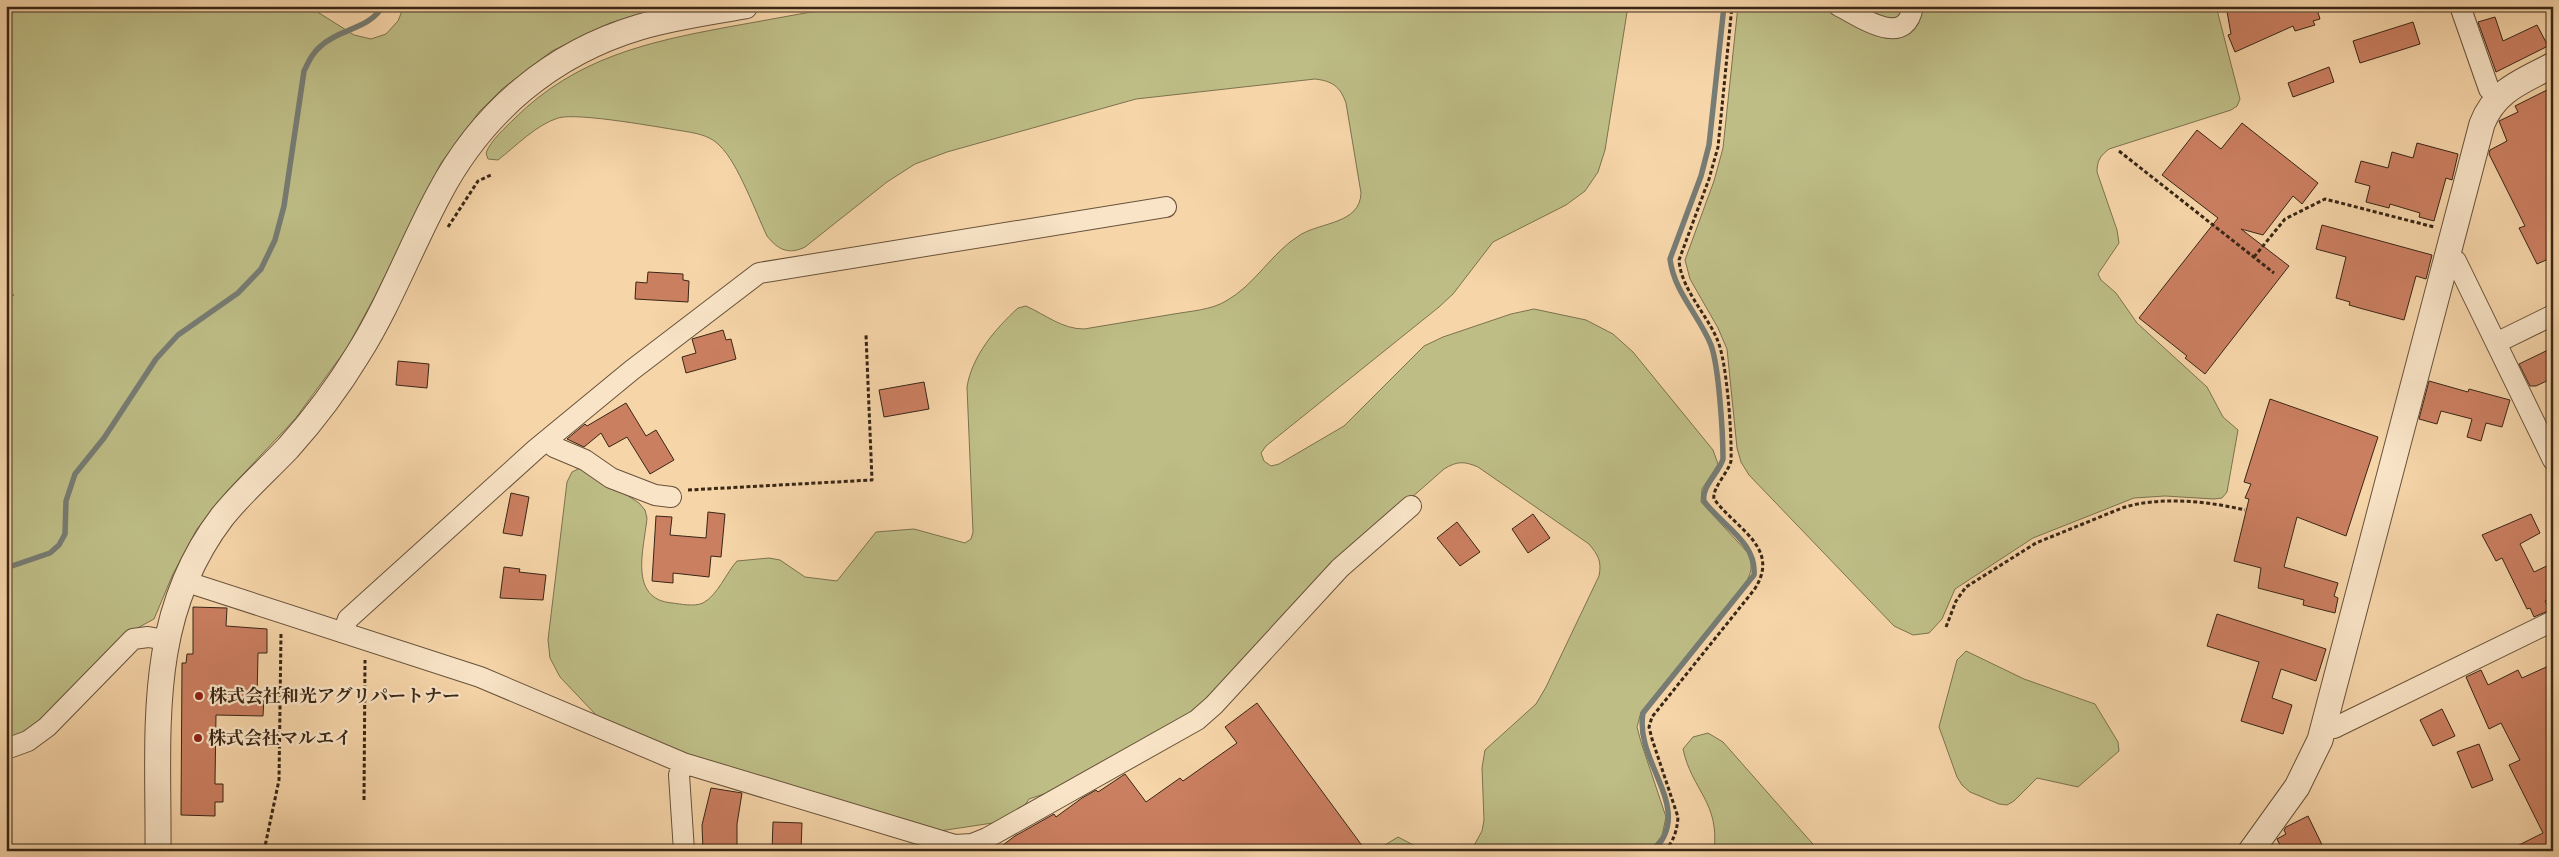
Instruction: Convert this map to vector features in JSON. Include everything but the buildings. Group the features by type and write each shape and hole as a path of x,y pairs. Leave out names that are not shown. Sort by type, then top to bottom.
{"street":[{"path":"158,851 159,698 166,640 184,581 196,557 222,517 299,435 342,380 373,328 452,169 469,144 489,120 534,79 572,55 614,35 673,19 745,6"},
{"path":"1839,6 1887,29 1895,29 1908,21 1913,6"},
{"path":"2460,6 2489,90 2498,97"},
{"path":"2251,851 2306,772 2324,726 2482,124 2488,109 2498,97 2553,65"},
{"path":"343,632 348,618 547,440 632,370 759,273 1166,206"},
{"path":"2446,259 2456,261 2553,460"},
{"path":"2496,343 2553,315"},
{"path":"547,440 554,447 585,460 611,478 654,495 671,497"},
{"path":"184,581 480,676 683,763 938,841 955,845 972,844 988,838 1202,716 1340,568 1411,506"},
{"path":"2324,726 2334,728 2553,621"},
{"path":"6,749 28,741 47,727 133,639 148,636 166,640"},
{"path":"683,763 679,775 684,851"}],"path":[{"path":"1665,851 1672,842 1677,830 1678,816 1652,739 1650,727 1652,716 1754,590 1762,578 1764,561 1758,546 1714,499 1714,492 1729,469 1731,461 1722,356 1716,335 1680,271 1679,260 1709,179 1718,147 1732,6"},
{"path":"2119,151 2274,273"},
{"path":"423,227 442,237 478,181 493,174"},
{"path":"2254,257 2285,219 2325,199 2454,232"},
{"path":"671,497 676,491 872,480 866,335"},
{"path":"1946,627 1956,600 1966,587 2036,543 2122,508 2136,503 2165,501 2218,505 2245,510"},
{"path":"264,851 279,780 282,630"},
{"path":"364,800 365,650 368,640"}],"shaded area":[{"path":"6,6 308,6 354,35 371,39 386,34 398,21 404,6 671,6 610,23 552,51 502,89 479,112 441,163 347,348 295,419 229,489 197,529 173,574 154,619 121,637 33,728 6,740 6,299 14,295 6,292"},
{"path":"844,6 1396,6 1407,9 1425,6 1628,6 1605,150 1598,172 1585,191 1566,205 1493,242 1453,294 1439,307 1266,446 1261,453 1264,461 1271,466 1279,464 1344,426 1424,346 1443,337 1511,314 1534,309 1586,320 1613,334 1633,352 1713,450 1718,464 1702,489 1701,502 1748,553 1751,562 1749,576 1745,584 1641,712 1637,727 1666,817 1662,836 1649,851 1471,851 1482,831 1484,820 1482,768 1485,750 1536,704 1599,576 1600,562 1589,544 1478,467 1465,463 1453,464 1444,469 1336,564 1202,709 1062,788 1029,799 1023,808 999,822 933,832 685,758 597,716 560,677 550,658 548,640 567,482 572,472 580,468 590,471 639,503 645,510 647,518 642,557 644,583 649,592 658,599 672,603 692,605 703,603 713,595 737,561 769,558 780,560 805,577 837,581 876,532 914,529 965,543 971,539 973,532 967,387 979,354 993,334 1018,308 1026,306 1068,327 1084,329 1214,306 1226,301 1246,286 1290,242 1300,235 1347,216 1354,211 1359,203 1361,193 1346,103 1335,85 1315,79 1136,99 947,152 915,164 887,182 805,247 794,251 780,248 767,236 746,189 727,154 717,143 702,135 621,121 583,117 558,118 526,136 498,160 488,159 486,153 491,143 515,118 538,97 588,67 614,56 669,39"},
{"path":"1738,6 1820,6 1885,38 1897,38 1907,34 1921,6 2216,6 2240,99 2237,106 2231,110 2109,149 2101,156 2097,172 2117,230 2119,243 2098,274 2101,280 2116,293 2137,323 2207,387 2223,417 2238,430 2227,492 2222,498 2165,496 2134,498 2033,538 1955,589 1942,619 1929,633 1913,635 1894,626 1749,475 1741,462 1737,448 1727,349 1718,328 1690,279 1685,260 1714,181 1723,148"},
{"path":"1858,6 1904,6 1901,16 1889,20"},
{"path":"1966,651 2024,679 2095,704 2118,742 2119,751 2078,787 2037,778 2014,801 2007,805 1999,804 1970,792 1957,777 1939,727 1957,660"},
{"path":"1708,733 1723,742 1819,851 1714,851 1715,834 1713,820 1704,797 1692,776 1683,749 1693,737"},
{"path":"1398,837 1425,851 1375,851"}],"waterway":[{"path":"6,568 50,553 59,545 65,534 66,501 75,474 104,438 156,359 178,335 238,293 261,269 275,240 284,206 304,71 314,54 329,39 370,20 383,6"},
{"path":"1653,851 1665,835 1668,819 1661,785 1647,750 1643,732 1643,713 1754,575 1750,553 1744,543 1704,501 1705,491 1723,459 1716,369 1711,345 1676,282 1670,259 1701,176 1709,145 1724,6"}],"place":[{"name":"株式会社和光アグリパートナー","path":"199,696"},
{"name":"株式会社マルエイ","path":"198,738"}]}
